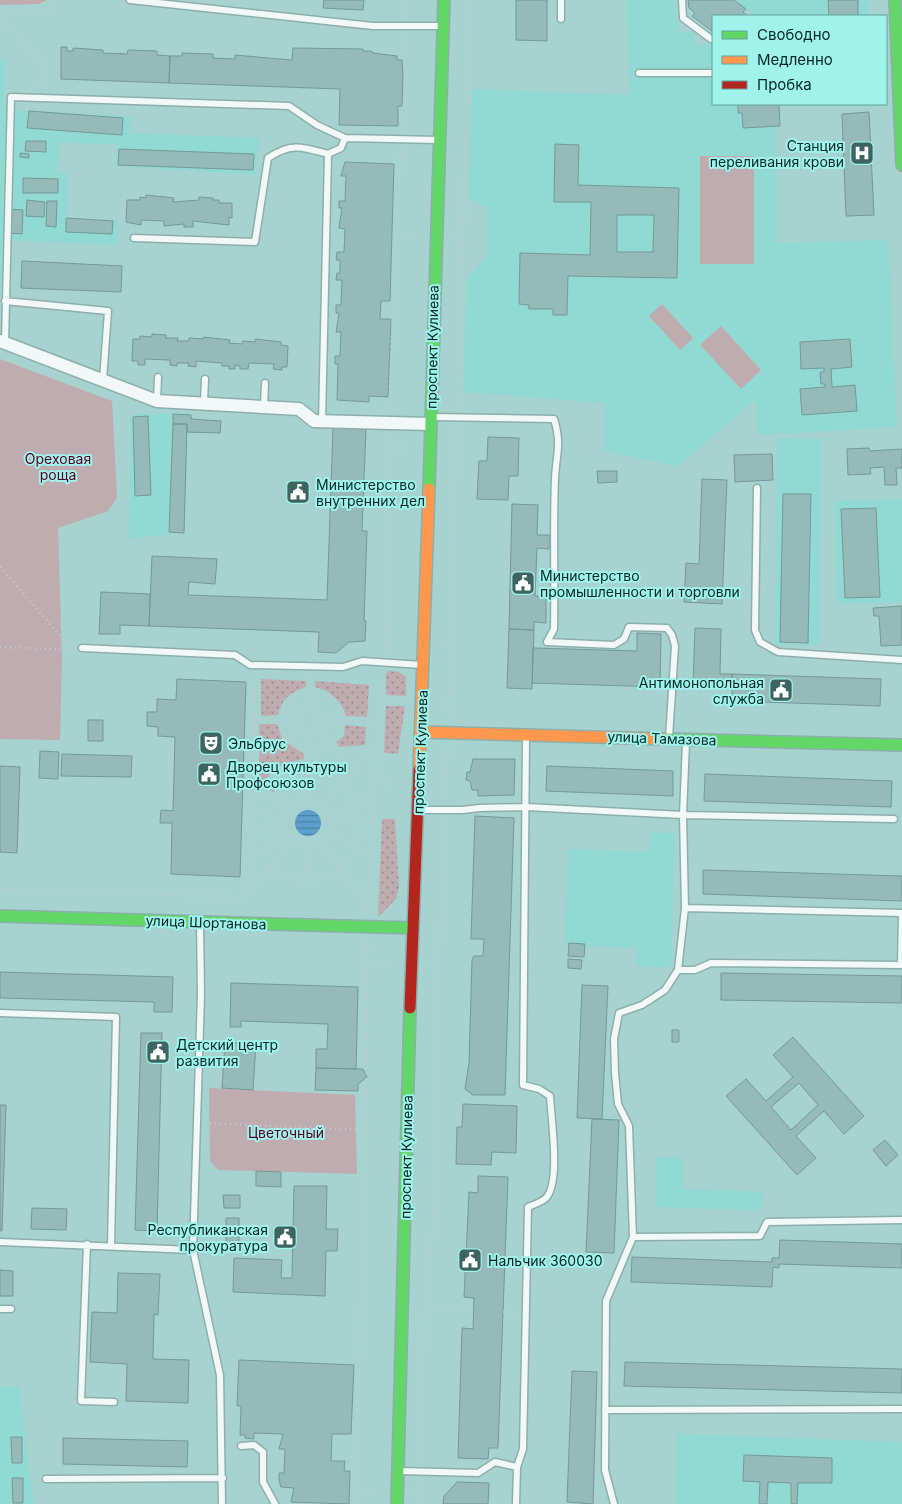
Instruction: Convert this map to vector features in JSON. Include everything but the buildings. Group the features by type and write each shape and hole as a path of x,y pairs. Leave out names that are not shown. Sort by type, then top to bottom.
{"main road":[{"name":"проспект Кулиева","path":"397,1504 413,928 444,0"},
{"path":"895,0 895,87 902,165"},
{"name":"улица Тамазова","path":"421,732 902,745"},
{"name":"улица Шортанова","path":"0,916 413,928"}],"street":[{"path":"2,342 157,401 204,402 299,409 314,421 322,422 430,421"}],"lane":[{"path":"130,0 373,26 444,26"},
{"path":"561,0 561,19"},
{"path":"682,0 683,18 711,39"},
{"path":"639,73 712,73"},
{"path":"2,342 6,301 11,97 289,106 317,125 345,138 439,140"},
{"path":"134,238 255,242 268,158 288,146 308,148 328,154 341,148 345,138"},
{"path":"322,422 328,154"},
{"path":"6,301 108,311 103,380"},
{"path":"157,401 158,377"},
{"path":"204,402 205,379"},
{"path":"264,406 265,383"},
{"path":"430,421 456,419 554,419 559,434 560,449 555,477 554,629 548,642 614,645 624,639 629,627 667,628 672,635 675,646 669,738"},
{"path":"757,488 755,630 760,642 778,652 902,660"},
{"path":"82,648 235,655 250,665 343,667 362,661 423,665"},
{"path":"516,1504 517,1467 523,1450 528,1207 545,1199 552,1187 553,1166 550,1096 539,1089 523,1085 526,734"},
{"path":"614,1504 605,1470 606,1301 633,1237 629,1126 618,1104 614,1039 619,1012 642,1005 665,990 678,970 684,908 682,815 686,738"},
{"path":"418,810 526,807 682,815 894,819"},
{"path":"678,970 695,970 711,963 902,964 902,913 684,908"},
{"path":"200,921 201,994 193,1250 220,1375 222,1504"},
{"path":"0,1013 116,1017 111,1245"},
{"path":"633,1237 760,1236 767,1222 902,1220"},
{"path":"0,1242 87,1244 193,1250"},
{"path":"87,1244 81,1401 114,1402"},
{"path":"0,1309 10,1309"},
{"path":"605,1410 902,1408"},
{"path":"241,1446 254,1445 263,1452 263,1482 275,1504"},
{"path":"398,1471 478,1473 495,1462 517,1467"},
{"path":"46,1479 223,1478"}],"path":[{"path":"0,12 46,14 58,0"},
{"path":"388,418 396,234 406,101 404,26 406,0"},
{"path":"449,716 448,704 453,644 455,451 460,275 464,239 471,0"},
{"path":"0,16 42,63 40,98"},
{"path":"396,234 419,236"},
{"path":"452,238 464,239"},
{"path":"386,651 388,429"},
{"path":"388,447 407,448"},
{"path":"448,450 455,451"},
{"path":"0,567 73,650 0,647"},
{"path":"446,643 453,644"},
{"path":"311,667 312,710"},
{"path":"366,917 378,722 380,700 386,672"},
{"path":"248,890 256,679"},
{"path":"311,689 330,695 339,706 343,721 342,731 332,745 320,751 310,752 300,750 284,736 281,720 284,705 289,700 300,691 311,689"},
{"path":"289,700 301,713"},
{"path":"380,700 402,702"},
{"path":"442,704 448,704"},
{"path":"301,713 312,710 318,713 321,720 318,730"},
{"path":"301,713 299,720 301,728"},
{"path":"255,720 299,720"},
{"path":"321,720 378,722"},
{"path":"288,740 301,728"},
{"path":"301,728 311,732 318,730"},
{"path":"318,730 352,770"},
{"path":"307,800 311,732"},
{"path":"322,805 377,743"},
{"path":"445,800 448,743"},
{"path":"271,867 284,877 305,880 321,879 340,869 352,856 356,846 360,823 357,805 341,782 328,774 310,768 290,770 274,777 292,806"},
{"path":"252,781 288,811"},
{"path":"374,783 394,784"},
{"path":"328,815 374,797"},
{"path":"307,800 322,805 328,815 329,822 328,830 318,841 307,845 293,840 285,828 285,818 288,811 292,806 307,800"},
{"path":"251,813 285,818"},
{"path":"422,1504 422,1403 426,1310 434,1221 438,968 446,821"},
{"path":"329,822 372,823"},
{"path":"250,834 285,828"},
{"path":"328,830 370,855"},
{"path":"249,860 288,834"},
{"path":"0,890 241,897 271,867 293,840"},
{"path":"318,841 367,905"},
{"path":"305,880 307,845"},
{"path":"355,1504 366,1130 368,936"},
{"path":"367,964 393,966"},
{"path":"429,967 438,968"},
{"path":"196,1122 366,1130"},
{"path":"426,1310 473,1311"},
{"path":"503,1312 517,1313"},
{"path":"356,1493 373,1494 376,1489"},
{"path":"410,1490 422,1490"}],"shaded area":[{"path":"626,0 674,0 679,32 692,32 694,44 712,44 712,105 776,105 777,243 888,240 897,427 758,435 755,400 678,466 604,451 605,403 463,392 467,280 487,255 487,208 469,198 472,89 630,95"},
{"path":"736,0 869,0 869,15 756,15"},
{"path":"0,59 6,60 4,110 130,116 130,133 259,138 256,175 116,166 117,145 59,142 57,173 68,173 66,218 118,221 117,245 4,240 0,305"},
{"path":"189,413 184,532 129,539 131,414"},
{"path":"777,438 821,439 819,645 775,644"},
{"path":"902,499 902,602 837,604 834,501"},
{"path":"308,810 317,814 321,823 317,832 308,836 299,832 295,823 299,814"},
{"path":"650,832 675,833 671,967 637,966 637,948 565,945 568,849 649,852"},
{"path":"656,1157 683,1158 682,1189 762,1192 761,1210 655,1207"},
{"path":"19,1386 34,1504 0,1504 0,1387"},
{"path":"677,1434 902,1442 902,1504 675,1504"}],"green space":[{"path":"0,0 47,0 39,4 0,5"},
{"path":"700,156 754,156 754,264 700,264"},
{"path":"662,304 693,338 680,350 649,316"},
{"path":"721,326 761,370 741,389 700,345"},
{"name":"Ореховая роща","path":"0,359 112,401 117,498 108,511 58,528 62,659 60,740 0,739"},
{"path":"386,672 399,672 406,677 406,696 386,695"},
{"path":"261,679 306,681 306,687 295,691 284,700 278,715 261,716"},
{"path":"315,681 369,685 367,717 346,716 335,697 315,687"},
{"path":"386,706 405,706 398,754 384,753"},
{"path":"259,724 277,724 282,739 304,754 304,759 283,764 266,778 276,789 273,792 259,780"},
{"path":"345,725 366,727 365,745 339,747 336,742 344,736"},
{"path":"382,819 395,819 399,887 396,899 378,917"},
{"name":"Цветочный","path":"209,1088 355,1095 357,1174 218,1170 210,1161"}],"traffic: fast":[{"path":"429,489 444,0"},
{"path":"895,0 902,165"},
{"path":"665,739 902,745"},
{"path":"0,916 413,928"},
{"path":"397,1504 410,1008"}],"traffic: slow":[{"path":"419,770 429,489"},
{"path":"421,732 665,739"}],"traffic: jam":[{"path":"410,1008 419,770"}],"place":[{"name":"Станция переливания крови","path":"862,153"},
{"name":"Министерство внутренних дел","path":"298,492"},
{"name":"Министерство промышленности и торговли","path":"523,583"},
{"name":"Антимонопольная служба","path":"781,690"},
{"name":"Эльбрус","path":"211,743"},
{"name":"Дворец культуры Профсоюзов","path":"209,774"},
{"name":"Детский центр развития","path":"158,1052"},
{"name":"Республиканская прокуратура","path":"285,1237"},
{"name":"Нальчик 360030","path":"470,1260"}]}
